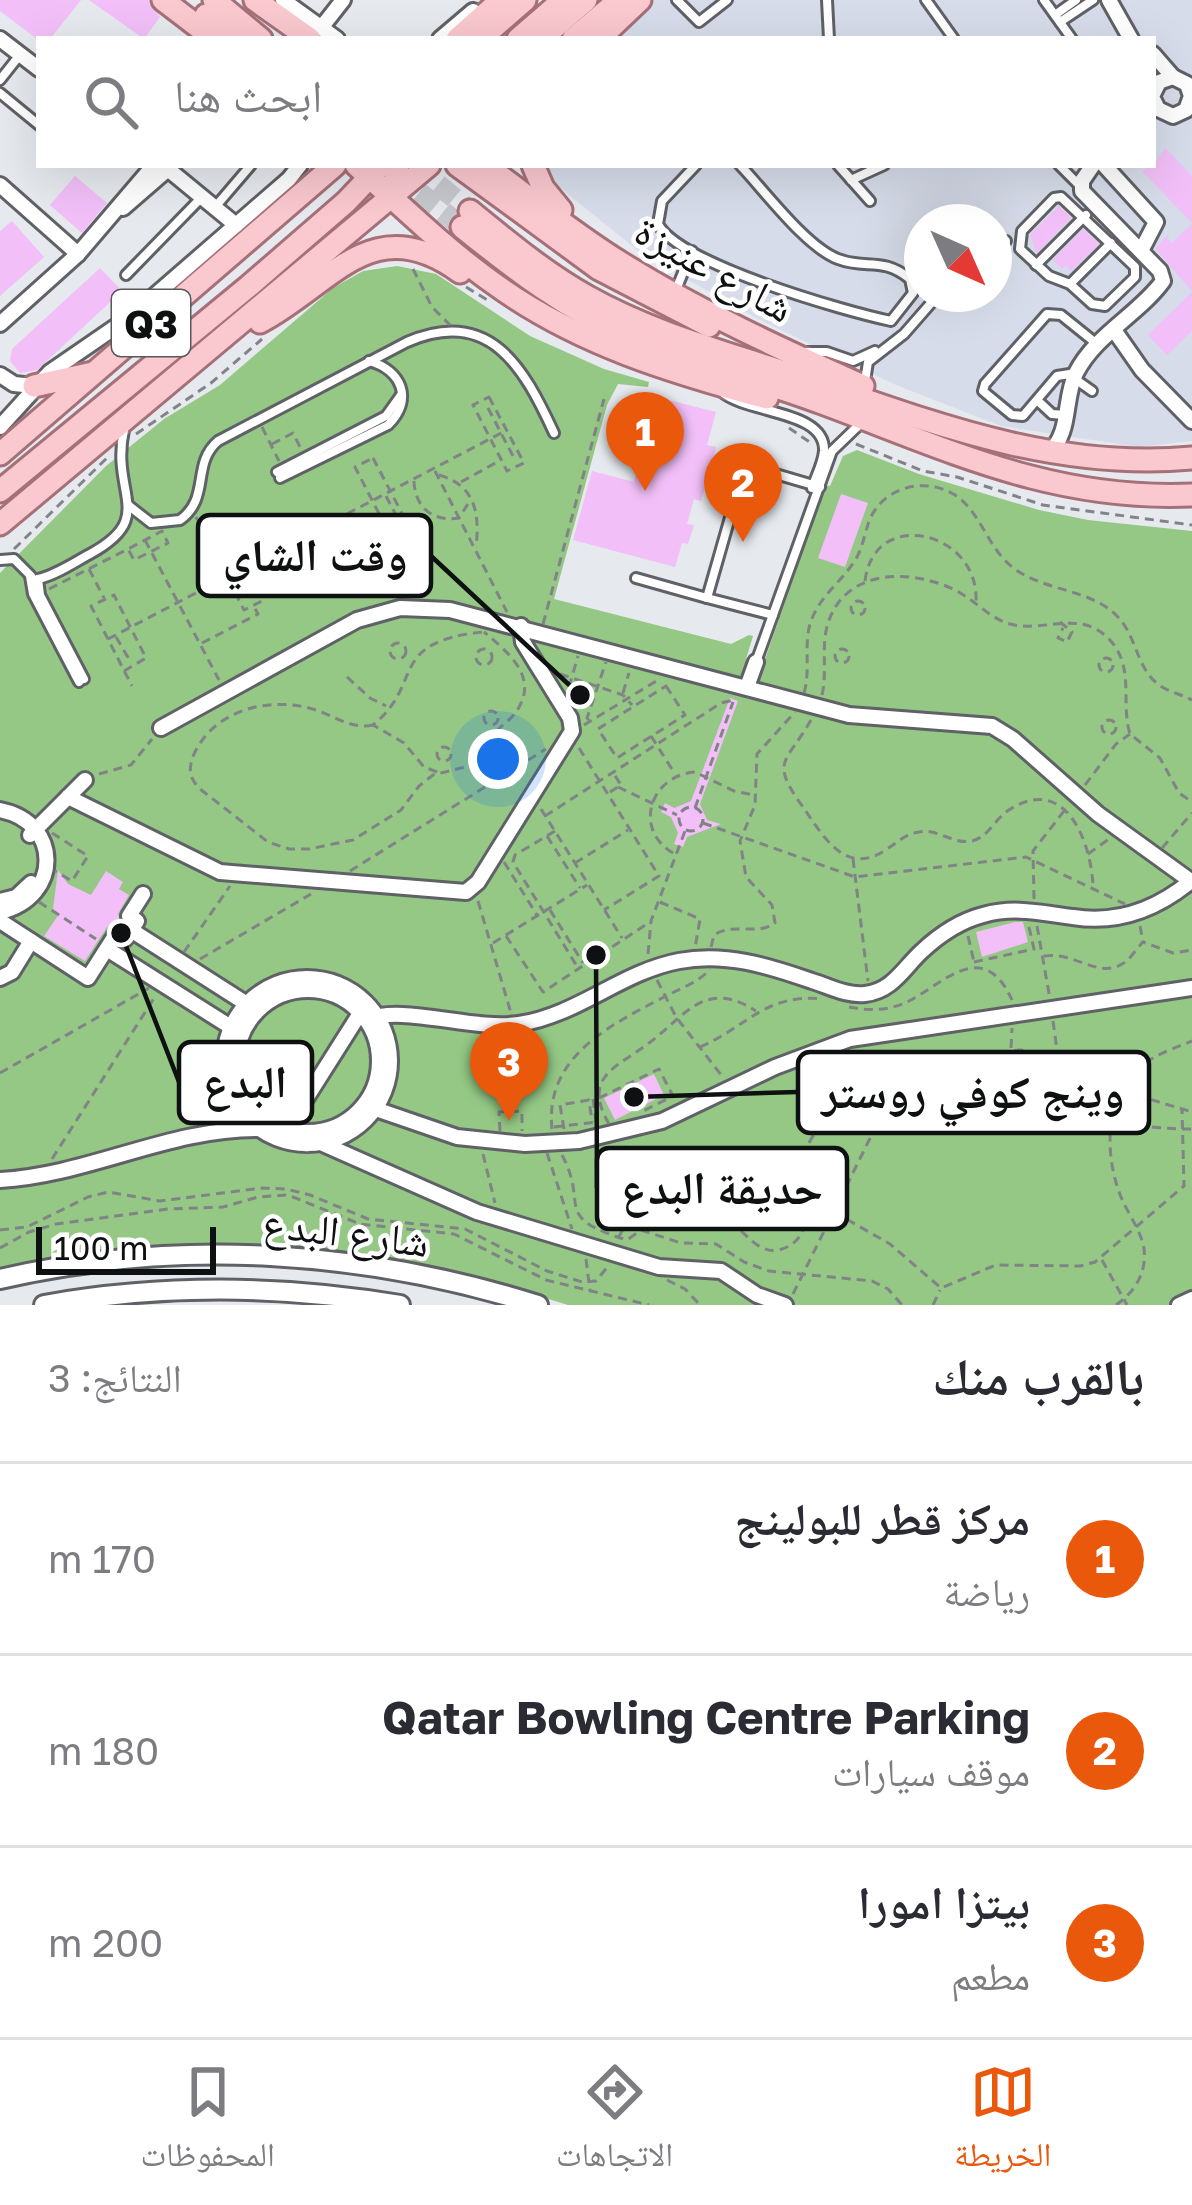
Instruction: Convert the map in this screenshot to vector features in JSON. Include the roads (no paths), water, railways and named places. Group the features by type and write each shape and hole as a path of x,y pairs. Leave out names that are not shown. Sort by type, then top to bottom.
{"main road":[{"path":"163,0 210,36"},
{"path":"187,0 230,36"},
{"path":"214,0 257,36"},
{"path":"256,0 315,33"},
{"path":"460,36 501,0"},
{"path":"484,36 525,0"},
{"path":"521,36 563,0"},
{"path":"544,36 586,0"},
{"path":"577,36 619,0"},
{"path":"602,36 640,0"},
{"path":"303,168 303,192"},
{"name":"Q3","path":"0,454 331,168"},
{"path":"392,196 397,168"},
{"name":"Q3","path":"0,524 425,168"},
{"path":"461,168 623,284 694,320 762,340"},
{"name":"شارع عنيزة","path":"488,168 619,262 674,294 921,418"},
{"path":"535,168 555,203 619,262"},
{"path":"0,490 249,286 369,170"},
{"name":"شارع عنيزة","path":"369,170 466,262 524,304 610,349 717,385 795,405 833,407"},
{"name":"شارع عنيزة","path":"1192,458 1119,461 1048,454 989,441 612,310 466,219 539,287 609,327 1038,482 1100,493 1192,495"},
{"path":"231,333 274,314 346,260 376,250 428,254 524,304"},
{"path":"34,386 94,373"},
{"path":"1150,496 1192,509"},
{"path":"0,544 23,505"},
{"name":"شارع البدع","path":"0,1279 142,1257 271,1255 411,1273 538,1305"},
{"name":"شارع البدع","path":"44,1305 200,1289 303,1292 400,1305"}],"street":[{"path":"284,0 315,33 343,0"},
{"path":"444,36 486,0"},
{"path":"1109,0 1128,32"},
{"path":"0,39 36,67"},
{"path":"1156,57 1185,80 1191,101 1186,110 1173,116 1156,102"},
{"path":"1156,98 1163,79 1185,80"},
{"path":"3,324 118,211 148,190 160,168"},
{"path":"164,168 236,224"},
{"path":"0,427 34,386 130,317 300,168"},
{"path":"1081,183 1091,168"},
{"path":"1081,183 1101,168"},
{"path":"1107,168 1156,222 1142,251"},
{"path":"1048,454 1060,439 1075,376 1098,345 1163,281 1142,251 1090,211 1081,183"},
{"path":"0,185 78,254"},
{"path":"1114,330 1142,370 1192,421"},
{"path":"1098,345 1142,370"},
{"path":"0,377 34,386"},
{"path":"0,377 14,410"},
{"path":"161,728 344,626 386,610 430,608 610,650 740,691 865,718 992,726 1120,831 1192,882 1134,913 1090,919 1030,910 999,911 964,922 922,951 891,984 870,993 845,992 747,961 711,957 652,968 573,1009 514,1024 471,1025 368,1013"},
{"path":"68,797 203,866 237,874 455,893 471,890 571,734 571,721 518,628"},
{"path":"740,691 756,662"},
{"path":"39,886 36,830 86,780"},
{"path":"0,810 24,818 36,830 49,867 23,904 0,912"},
{"path":"0,819 36,830"},
{"path":"0,901 39,886"},
{"path":"0,921 88,978 116,934 125,939 136,921 129,916 143,894"},
{"path":"131,929 252,1008"},
{"path":"0,978 12,972 31,941"},
{"path":"107,948 237,1030"},
{"path":"259,1130 243,1114 227,1083 225,1049 274,985 307,978 339,984 368,1013 389,1046 390,1069 385,1091 351,1132 316,1148"},
{"path":"281,1138 334,1128 369,1108 430,1130 480,1141 556,1137 595,1127 617,1133 686,1112 800,1057 877,1034 1192,988"},
{"path":"281,1138 368,1013"},
{"path":"237,1030 236,1063 242,1092 281,1138"},
{"path":"0,1180 41,1177 202,1133 259,1130 581,1248 670,1270 721,1271 787,1305"},
{"path":"1179,1305 1192,1299"}],"lane":[{"path":"677,0 699,22 727,0"},
{"path":"827,0 829,36"},
{"path":"926,0 952,36"},
{"path":"1044,0 1070,36"},
{"path":"1058,18 1076,0"},
{"path":"1058,18 1094,0"},
{"path":"0,80 20,55"},
{"path":"0,93 36,123"},
{"path":"126,275 248,168"},
{"path":"693,168 657,212 664,235 787,291 891,321 904,334"},
{"path":"743,168 824,252 850,262 885,264 910,279 914,293 891,321"},
{"path":"841,168 870,201"},
{"path":"851,179 877,168"},
{"path":"1063,168 1081,183"},
{"path":"1061,196 1090,211 1111,243 1135,267 1135,277 1102,307 1070,284 1052,278 1023,253 1019,240 1061,196"},
{"path":"1036,265 1090,211"},
{"path":"1070,284 1111,243"},
{"path":"674,294 692,251"},
{"path":"869,388 866,367 923,312"},
{"path":"1092,391 1075,376 1060,373 1026,415 1016,416 983,389 1042,317 1061,315 1098,345"},
{"path":"128,505 138,517 158,525 173,523 192,511 201,492 200,471 218,440 418,337 453,332 488,341 517,362 554,433"},
{"path":"796,356 820,350 853,361 883,350"},
{"path":"280,472 388,424 402,405 402,387 387,368 369,362"},
{"path":"717,385 734,401 800,420 817,430 824,451 812,502 756,662"},
{"path":"1038,401 1052,414 1066,415"},
{"path":"34,577 114,540 127,524 120,468 128,417"},
{"path":"816,486 839,441 866,419"},
{"path":"732,454 734,462 816,486"},
{"path":"707,598 745,466"},
{"path":"0,560 14,559 34,577 82,680"},
{"path":"636,578 772,615"}],"tunnel":[{"path":"418,168 470,211"},
{"path":"395,173 462,227"}],"place":[{"name":"مركز قطر للبولينج","path":"645,491"},
{"name":"Qatar Bowling Centre Parking","path":"743,542"},
{"name":"وقت الشاي","path":"580,695"},
{"name":"البدع","path":"121,933"},
{"name":"حديقة البدع","path":"596,955"},
{"name":"وينج كوفي روستر","path":"634,1097"},
{"name":"بيتزا امورا","path":"509,1121"}]}
